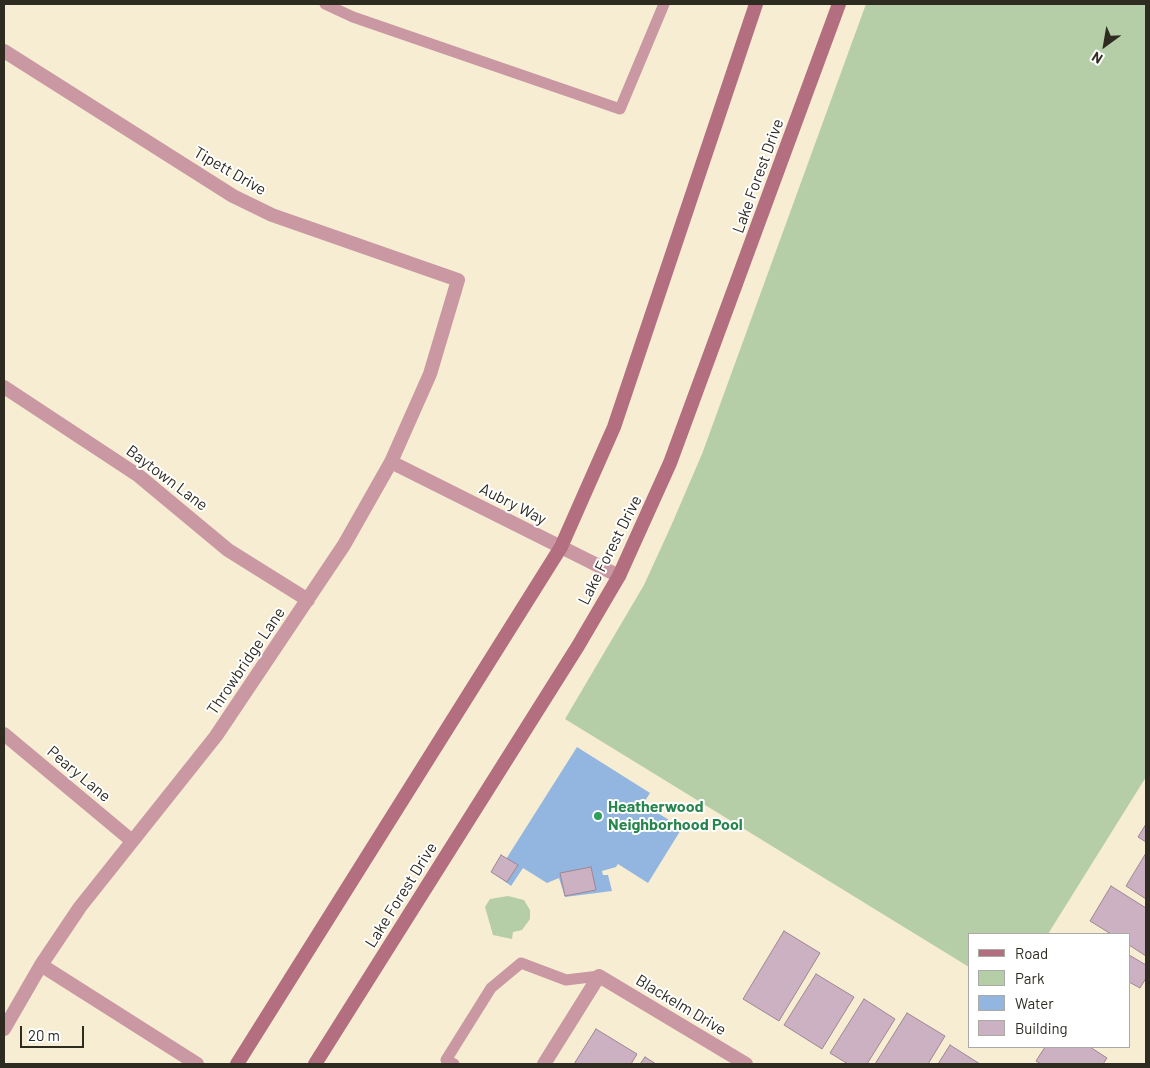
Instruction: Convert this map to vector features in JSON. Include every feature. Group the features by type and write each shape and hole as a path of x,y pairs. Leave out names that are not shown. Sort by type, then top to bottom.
{"main road":[{"path":"237,1064 561,547 592,482 614,427 756,4"},
{"name":"Lake Forest Drive","path":"315,1064 551,690 619,576 670,462 839,4"}],"street":[{"name":"Tipett Drive","path":"4,51 233,196 272,215 458,280"},
{"name":"Throwbridge Lane","path":"4,1029 80,906 216,736 344,545 391,462 430,374 458,280"},
{"name":"Baytown Lane","path":"4,387 139,476 228,550 308,600"},
{"name":"Aubry Way","path":"391,462 619,576"},
{"name":"Peary Lane","path":"4,734 131,840"},
{"path":"42,965 197,1064"},
{"path":"544,1064 599,976"},
{"name":"Blackelm Drive","path":"599,976 746,1064"}],"lane":[{"path":"325,4 363,21 620,109 664,4"},
{"path":"454,1064 446,1060 491,988 521,964 566,980 599,976"}],"green space":[{"path":"866,4 1146,4 1146,777 1049,933 968,933 968,966 565,719 644,585 702,454"},
{"path":"508,896 524,900 530,910 530,919 522,930 513,932 512,939 493,935 485,907 490,899"}],"water":[{"name":"Heatherwood Neighborhood Pool","path":"577,747 650,793 643,804 682,828 648,883 618,864 616,867 602,871 603,875 608,875 612,891 565,897 559,878 547,883 523,868 511,886 496,875"}],"building":[{"path":"1146,824 1146,842 1138,837"},
{"path":"1146,853 1146,899 1126,886"},
{"path":"501,855 518,865 507,882 491,872"},
{"path":"591,867 596,890 565,896 560,873"},
{"path":"1111,886 1146,908 1146,956 1130,946 1130,933 1109,933 1090,921"},
{"path":"784,931 820,953 779,1021 743,999"},
{"path":"1130,956 1146,965 1146,978 1140,988 1130,983"},
{"path":"816,974 854,997 822,1049 784,1025"},
{"path":"864,999 895,1019 867,1064 848,1064 830,1053"},
{"path":"907,1013 945,1036 928,1064 875,1064"},
{"path":"596,1029 637,1054 631,1064 574,1064"},
{"path":"950,1045 980,1064 938,1064"},
{"path":"1044,1048 1092,1048 1107,1058 1103,1064 1041,1064 1036,1061"},
{"path":"645,1057 656,1064 640,1064"}],"place":[{"name":"Heatherwood Neighborhood Pool","path":"598,816"}]}
